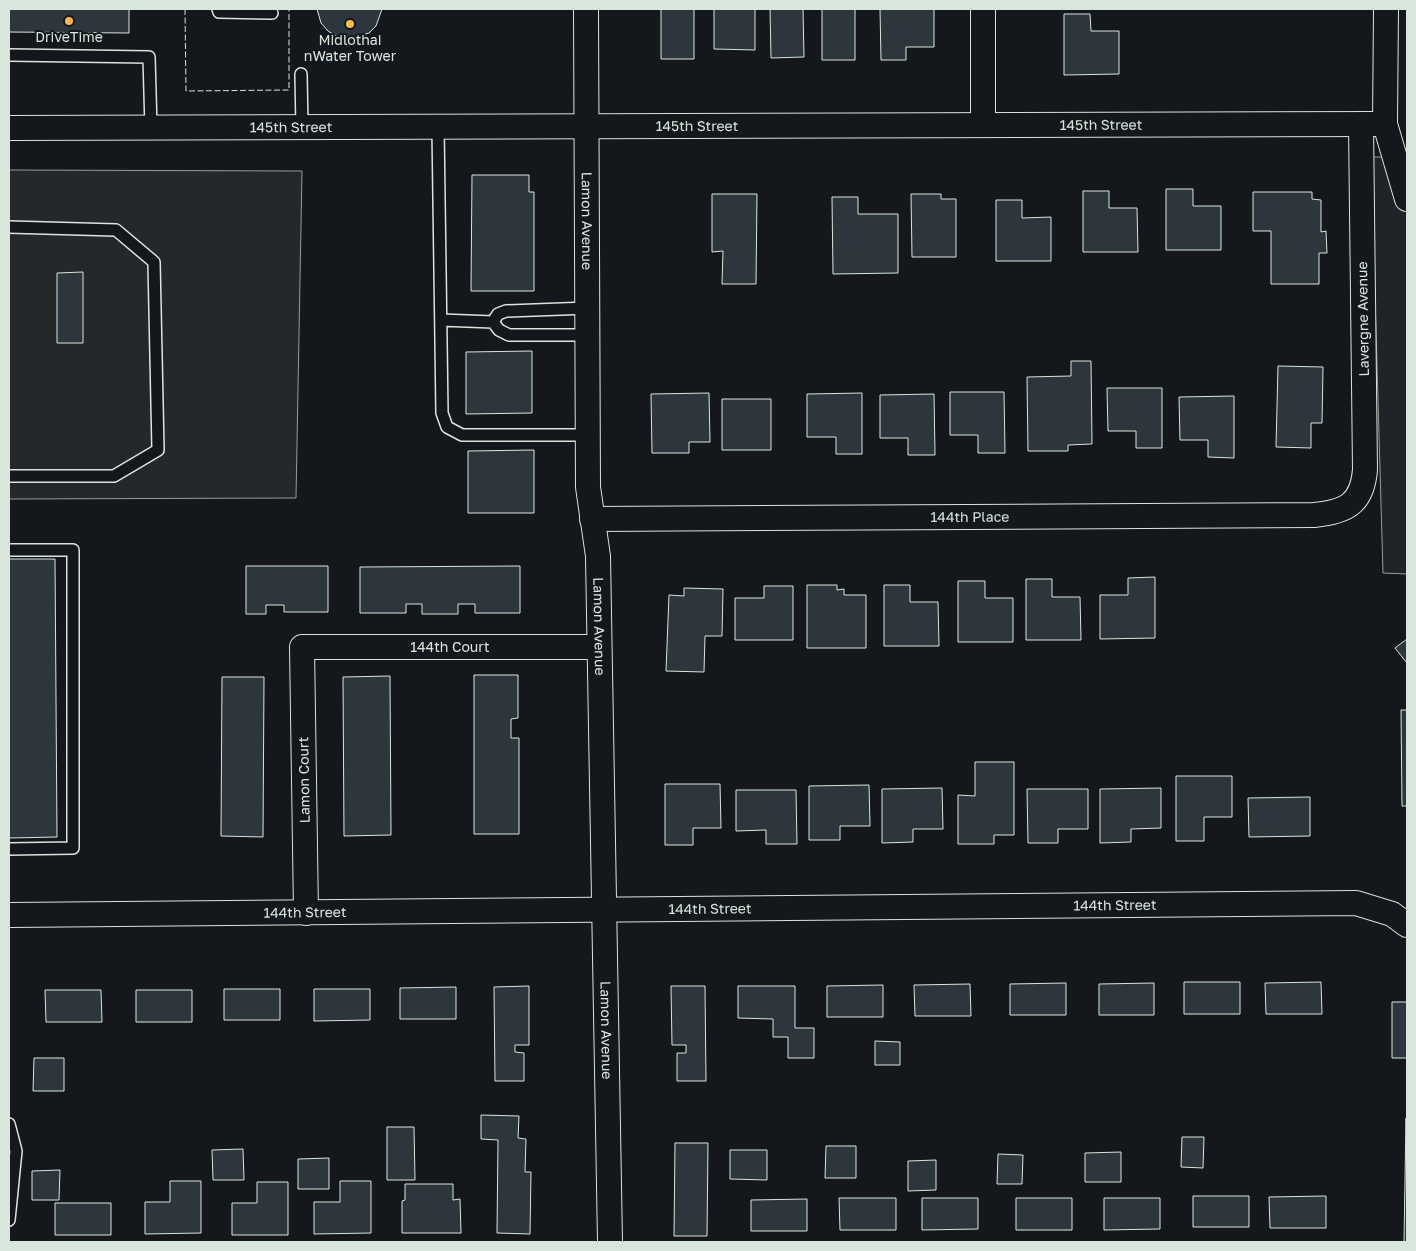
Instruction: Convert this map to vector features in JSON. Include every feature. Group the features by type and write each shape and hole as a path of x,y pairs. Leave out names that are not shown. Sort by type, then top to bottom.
{"street":[{"name":"Lamon Avenue","path":"586,9 588,127 588,488 598,556 598,647 610,1242"},
{"path":"983,9 983,125"},
{"path":"1386,9 1385,124 1407,199"},
{"name":"Lavergne Avenue","path":"1347,508 1360,492 1365,470 1361,124"},
{"name":"145th Street","path":"9,128 1385,124"},
{"name":"144th Place","path":"592,519 1314,515 1347,508"},
{"name":"144th Court","path":"302,647 598,647"},
{"name":"Lamon Court","path":"302,647 306,913"},
{"name":"144th Street","path":"9,916 1356,902 1392,914 1407,925"}],"lane":[{"path":"218,9 219,12 272,13"},
{"path":"9,55 149,57 151,128"},
{"path":"301,74 302,128"},
{"path":"438,127 442,413 446,427 462,435 588,435"},
{"path":"9,227 116,230 154,262 158,450 114,476 9,476"},
{"path":"494,322 498,314 506,311 588,308"},
{"path":"441,320 494,322"},
{"path":"494,322 500,330 509,335 587,335"},
{"path":"9,550 73,550 73,848 9,849"},
{"path":"9,1124 16,1151 9,1220"}],"shaded area":[{"path":"1371,157 1407,157 1407,574 1383,573"},
{"path":"9,170 302,171 296,498 9,499"}],"building":[{"name":"DriveTime","path":"9,9 129,9 129,33 9,32"},
{"name":"Midlothai nWater Tower","path":"317,9 382,9 376,26 369,33 348,39 338,37 328,31 321,23"},
{"path":"661,9 694,9 694,59 661,59"},
{"path":"714,9 755,9 755,50 714,49"},
{"path":"770,9 803,9 804,57 771,58"},
{"path":"822,9 855,9 855,60 822,60"},
{"path":"880,9 934,9 934,47 906,47 906,60 881,60"},
{"path":"1064,14 1090,14 1091,31 1119,31 1119,74 1064,75"},
{"path":"472,175 529,175 529,192 534,192 534,291 471,291"},
{"path":"1166,189 1193,189 1193,206 1221,206 1221,250 1166,250"},
{"path":"1083,191 1109,191 1109,208 1137,208 1138,252 1083,252"},
{"path":"1253,192 1312,192 1312,199 1321,200 1321,232 1326,231 1327,253 1319,253 1319,284 1271,284 1271,231 1253,231"},
{"path":"712,194 757,194 756,284 722,284 723,251 712,252"},
{"path":"911,194 941,194 941,199 956,199 956,257 912,257"},
{"path":"832,197 858,197 858,214 898,214 898,273 833,274"},
{"path":"996,200 1022,200 1022,218 1051,217 1051,261 996,261"},
{"path":"83,272 83,343 57,343 57,273"},
{"path":"532,351 532,413 466,414 466,352"},
{"path":"1071,361 1091,361 1092,444 1068,445 1068,451 1028,451 1027,377 1071,376"},
{"path":"1278,366 1323,367 1322,423 1311,423 1311,448 1276,447"},
{"path":"1107,388 1162,388 1162,448 1136,448 1136,431 1108,431"},
{"path":"950,392 1004,392 1005,453 978,453 978,435 950,435"},
{"path":"709,393 710,442 689,442 689,453 652,453 651,394"},
{"path":"862,393 862,454 836,454 836,437 807,437 807,394"},
{"path":"934,394 935,455 908,455 908,438 880,438 880,395"},
{"path":"1234,396 1234,458 1208,457 1208,440 1180,440 1179,397"},
{"path":"722,399 771,399 771,450 722,450"},
{"path":"534,450 534,513 468,513 468,451"},
{"path":"9,559 55,559 57,837 9,838"},
{"path":"246,566 328,566 328,612 284,612 284,605 266,605 266,614 246,614"},
{"path":"520,566 520,613 475,613 475,604 458,604 458,614 422,614 422,604 406,604 406,613 360,613 360,567"},
{"path":"1155,577 1155,638 1100,639 1100,595 1128,595 1128,578"},
{"path":"1026,579 1052,579 1052,597 1080,597 1081,640 1026,640"},
{"path":"958,581 985,581 985,598 1013,598 1013,642 958,642"},
{"path":"807,585 837,585 837,590 844,589 844,595 866,595 866,648 807,648"},
{"path":"884,585 910,585 910,602 938,602 939,646 884,646"},
{"path":"764,586 793,586 793,640 735,640 735,598 764,598"},
{"path":"684,588 723,589 722,636 705,636 704,672 666,671 669,595 684,596"},
{"path":"1407,639 1407,663 1395,648"},
{"path":"474,675 518,675 518,718 511,719 511,738 519,738 519,834 474,834"},
{"path":"390,676 391,835 344,836 343,677"},
{"path":"222,677 264,677 263,837 221,836"},
{"path":"1401,710 1407,710 1407,806 1402,806"},
{"path":"975,762 1014,762 1014,835 994,835 994,844 958,844 958,795 975,796"},
{"path":"1176,776 1232,776 1232,817 1204,817 1204,841 1176,841"},
{"path":"665,784 720,784 721,828 693,828 693,845 665,845"},
{"path":"869,785 870,826 840,826 840,840 809,840 809,786"},
{"path":"942,788 943,829 913,829 913,842 882,843 882,789"},
{"path":"1161,788 1161,828 1131,829 1131,842 1100,843 1100,789"},
{"path":"1027,789 1088,789 1088,829 1058,829 1058,843 1028,843"},
{"path":"736,790 796,790 797,844 766,844 766,830 736,831"},
{"path":"1310,797 1310,836 1249,837 1248,798"},
{"path":"1184,982 1240,982 1240,1014 1184,1014"},
{"path":"1321,982 1322,1014 1266,1014 1265,983"},
{"path":"1066,983 1066,1015 1010,1015 1010,984"},
{"path":"1154,983 1154,1015 1099,1015 1099,984"},
{"path":"970,984 971,1016 915,1016 914,985"},
{"path":"883,985 883,1017 827,1017 827,986"},
{"path":"529,986 529,1045 515,1045 515,1052 524,1053 524,1081 495,1081 494,987"},
{"path":"671,986 705,986 706,1081 677,1081 677,1053 686,1053 686,1045 672,1045"},
{"path":"738,986 795,986 795,1028 814,1028 814,1058 788,1058 788,1037 773,1037 773,1019 738,1018"},
{"path":"456,987 456,1019 400,1019 400,988"},
{"path":"224,989 280,989 280,1020 224,1020"},
{"path":"314,989 370,989 370,1020 314,1021"},
{"path":"45,990 101,990 102,1022 46,1022"},
{"path":"136,990 192,990 192,1022 136,1022"},
{"path":"1392,1002 1407,1002 1407,1058 1392,1058"},
{"path":"875,1041 900,1042 900,1065 875,1065"},
{"path":"34,1058 64,1058 64,1091 33,1091"},
{"path":"481,1115 519,1116 518,1138 526,1139 525,1172 531,1172 530,1234 497,1233 498,1140 481,1139"},
{"path":"1406,1118 1407,1242 1404,1242"},
{"path":"387,1127 414,1127 415,1180 387,1180"},
{"path":"1182,1137 1204,1137 1203,1168 1181,1167"},
{"path":"675,1143 708,1143 707,1236 674,1236"},
{"path":"826,1146 856,1146 856,1178 825,1178"},
{"path":"243,1149 244,1180 213,1180 212,1150"},
{"path":"730,1150 767,1150 767,1180 730,1179"},
{"path":"1121,1152 1121,1182 1085,1182 1085,1153"},
{"path":"998,1154 1023,1155 1022,1184 997,1184"},
{"path":"329,1158 329,1189 298,1189 298,1159"},
{"path":"936,1160 936,1190 908,1191 908,1161"},
{"path":"60,1170 59,1200 32,1200 32,1171"},
{"path":"170,1181 201,1181 201,1233 145,1234 145,1202 170,1202"},
{"path":"340,1181 371,1181 371,1233 314,1234 314,1202 340,1202"},
{"path":"257,1182 288,1182 288,1235 232,1235 232,1203 257,1203"},
{"path":"405,1184 453,1184 453,1200 460,1199 461,1233 402,1233 402,1201 405,1200"},
{"path":"1193,1196 1249,1196 1249,1227 1193,1227"},
{"path":"1326,1196 1326,1228 1270,1228 1269,1197"},
{"path":"839,1198 896,1198 896,1230 840,1230"},
{"path":"922,1198 978,1198 978,1229 922,1230"},
{"path":"1016,1198 1072,1198 1072,1230 1016,1230"},
{"path":"1104,1198 1160,1198 1160,1229 1104,1230"},
{"path":"807,1199 807,1231 751,1231 751,1200"},
{"path":"55,1203 111,1203 111,1235 55,1235"}],"fence":[{"path":"185,9 186,91 289,90 289,9"}],"place":[{"name":"DriveTime","path":"69,21"},
{"name":"Midlothai nWater Tower","path":"350,24"}]}
